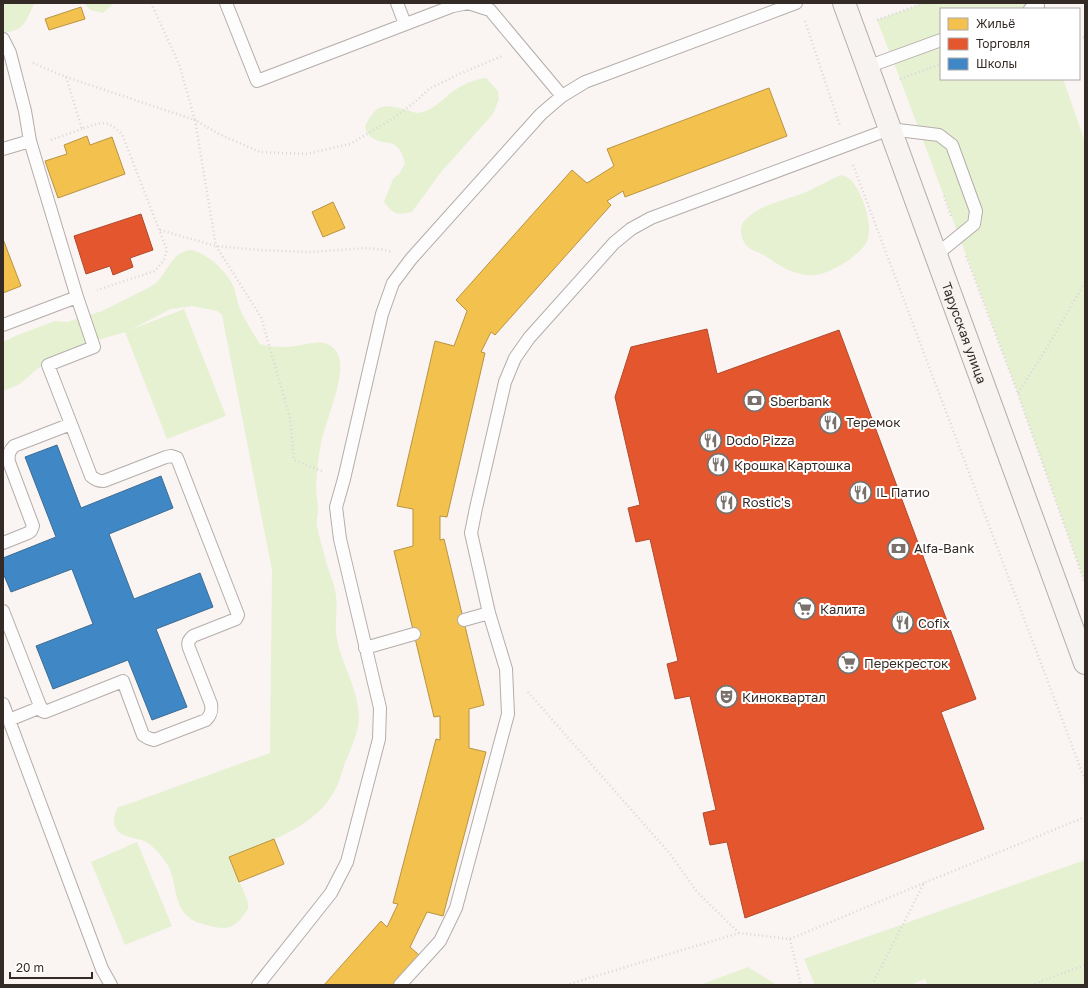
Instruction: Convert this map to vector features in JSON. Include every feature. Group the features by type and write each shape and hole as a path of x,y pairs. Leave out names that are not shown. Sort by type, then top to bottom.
{"main road":[{"name":"Тарусская улица","path":"844,3 1085,663"}],"lane":[{"path":"226,3 257,81 453,6 468,3 490,10 562,96"},
{"path":"397,3 405,24"},
{"path":"258,985 331,893 346,862 379,739 380,708 340,539 336,507 344,480 382,314 393,283 411,259 541,114 562,96 586,82 796,3"},
{"path":"3,39 10,54 25,111 31,144 77,297 94,347 48,365 91,476 96,480 104,481 166,457 171,456 177,458 238,615 236,619 193,636 189,640 189,648 211,704 212,710 210,716 206,720 154,740 144,735 122,681 45,712 42,711 3,611"},
{"path":"867,67 940,40"},
{"path":"400,985 440,941 456,908 508,714 506,669 489,613 471,534 505,382 515,358 529,338 614,243 631,229 651,218 846,144 890,129 939,135 952,145 976,210 974,224 936,255"},
{"path":"3,149 31,144"},
{"path":"3,325 77,297"},
{"path":"3,543 28,533 31,531 33,526 9,462 8,456 10,450 14,446 71,424"},
{"path":"464,620 489,613"},
{"path":"365,648 414,634"},
{"path":"3,704 102,969 111,985"},
{"path":"9,720 41,707"}],"path":[{"path":"151,3 179,64 195,120 216,246 261,317 290,418 294,460 344,480"},
{"path":"877,20 924,3"},
{"path":"874,14 903,86"},
{"path":"804,18 846,144 1085,780"},
{"path":"10,54 66,77 195,120 219,134 260,152 306,154 350,144 389,122 429,89 521,47"},
{"path":"900,79 940,64"},
{"path":"66,77 82,129"},
{"path":"31,144 102,122 114,126 122,134 167,250 164,260 155,271 77,297"},
{"path":"942,192 1085,583"},
{"path":"159,230 216,246 259,250 310,252 367,248 385,250 411,259"},
{"path":"1017,394 1048,346 1085,282"},
{"path":"506,669 550,716 671,855 697,892 739,933"},
{"path":"566,985 739,933 790,939 924,882 1085,817"},
{"path":"872,985 924,882"},
{"path":"790,939 801,985"},
{"path":"1031,985 1085,965"}],"green space":[{"path":"3,3 35,3 21,27 11,32 3,33"},
{"path":"84,3 113,3 103,13 90,10"},
{"path":"924,3 1047,3 1039,6 1039,8 940,8 940,80 1063,80 1085,142 1085,583 1013,380 877,20"},
{"path":"486,78 498,91 499,99 493,114 441,172 412,212 399,214 393,212 384,202 393,179 400,173 405,163 402,154 394,144 379,141 368,134 365,126 369,118 377,109 386,106 417,113 424,112 433,108 460,87 473,81"},
{"path":"842,175 850,179 859,192 866,208 869,226 867,241 852,258 821,274 806,275 784,268 746,245 742,238 741,230 743,222 752,214 772,204 806,192"},
{"path":"189,250 201,253 212,260 227,275 234,287 242,313 260,344 287,347 318,342 328,344 332,347 340,359 340,370 335,396 323,434 319,454 316,486 318,509 317,524 319,536 334,585 337,607 337,639 342,658 356,696 359,716 358,727 351,750 334,792 325,805 314,816 288,833 229,857 248,902 248,909 238,922 226,928 198,923 188,916 178,902 170,869 163,859 154,848 146,842 127,836 118,831 115,827 114,820 117,808 270,753 272,570 222,315 217,311 192,306 171,309 130,330 184,309 226,416 167,439 125,332 85,344 57,355 37,369 20,384 3,391 3,342 55,321 67,322 102,311 156,283 178,255"},
{"path":"137,842 172,926 125,945 91,862"},
{"path":"1085,860 1085,985 927,985 925,979 910,985 815,985 804,959"},
{"path":"748,967 777,985 700,985"}],"building: Жильё":[{"path":"81,7 85,19 49,30 45,19"},
{"path":"769,88 787,136 625,197 623,191 607,201 611,205 495,335 491,332 481,352 485,353 447,517 440,516 440,540 444,539 484,705 469,709 469,748 486,752 443,916 427,912 410,947 419,955 393,985 324,985 381,921 387,927 398,904 393,903 436,739 440,740 440,716 434,717 394,551 413,546 413,509 397,506 435,341 454,346 467,311 456,300 572,170 587,183 614,166 607,149"},
{"path":"87,136 90,145 112,137 125,174 58,198 45,161 67,154 64,145"},
{"path":"333,202 345,228 323,237 312,212"},
{"path":"3,239 21,286 3,293"},
{"path":"274,839 284,864 239,882 229,857"}],"building: Торговля":[{"path":"141,214 153,250 130,258 133,267 113,275 110,266 86,274 74,236"},
{"name":"Калита","path":"707,329 717,374 839,330 976,699 941,712 984,829 745,918 727,842 710,845 703,813 716,810 690,696 675,699 667,664 678,661 650,539 636,542 628,508 640,505 615,397 631,347"}],"building: Школы":[{"path":"57,445 81,508 161,476 173,508 109,534 134,599 200,573 213,607 156,629 187,707 152,720 128,660 53,689 36,646 93,624 72,569 11,592 3,573 3,558 56,537 25,457"}],"place":[{"name":"Sberbank","path":"755,401"},
{"name":"Теремок","path":"831,422"},
{"name":"Dodo Pizza","path":"710,440"},
{"name":"Крошка Картошка","path":"718,465"},
{"name":"IL Патио","path":"860,492"},
{"name":"Rostic's","path":"726,502"},
{"name":"Alfa-Bank","path":"898,548"},
{"name":"Калита","path":"804,609"},
{"name":"Cofix","path":"903,623"},
{"name":"Перекресток","path":"849,663"},
{"name":"Киноквартал","path":"726,697"}]}
